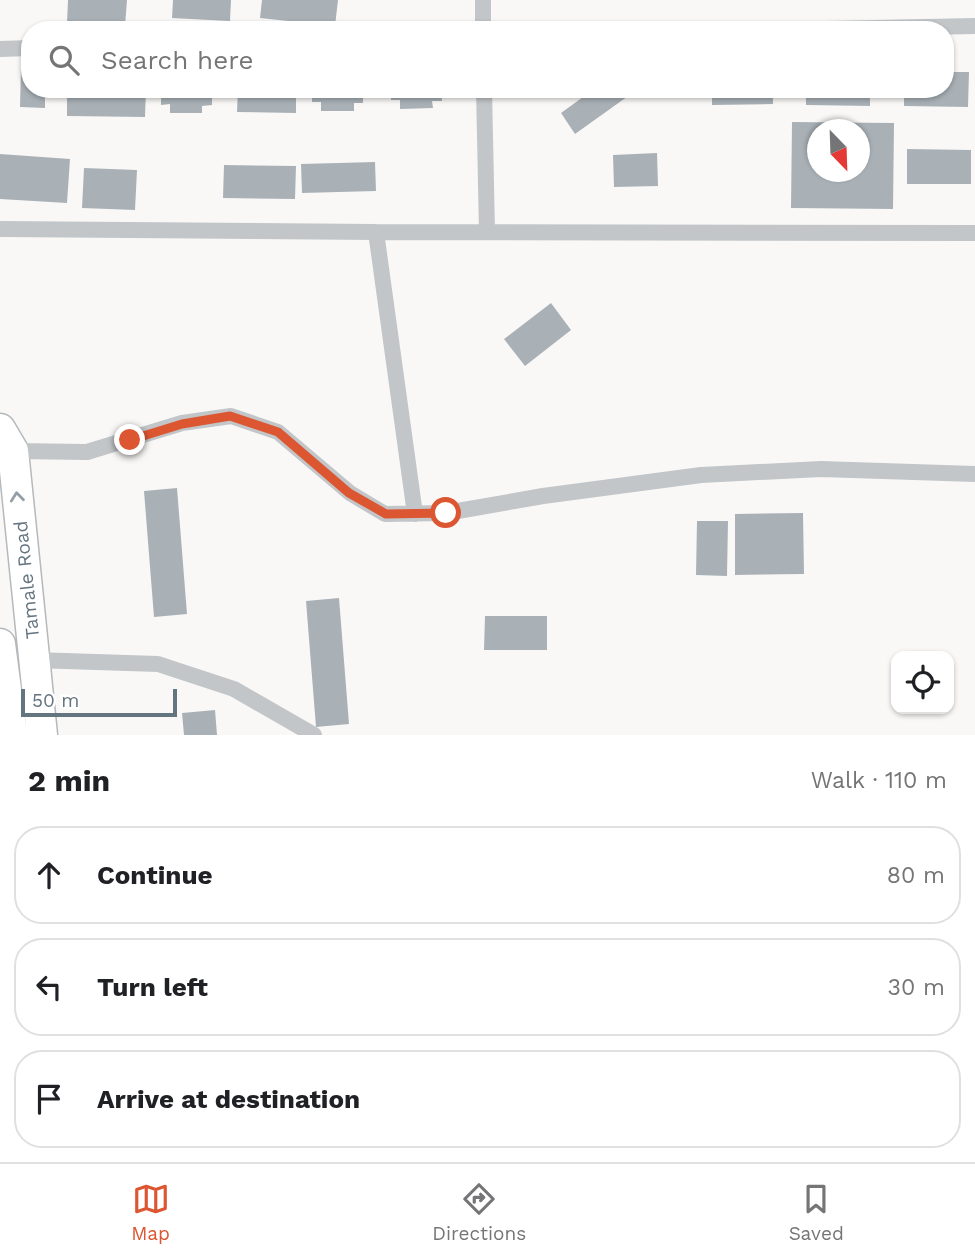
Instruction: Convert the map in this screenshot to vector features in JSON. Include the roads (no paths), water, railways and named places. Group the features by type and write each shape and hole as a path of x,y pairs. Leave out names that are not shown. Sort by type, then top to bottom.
{"highway":[{"name":"Tamale Road","path":"6,440 42,735"},
{"name":"Tamale Road","path":"0,644 12,735"}],"street":[{"path":"483,0 483,21"},
{"path":"954,26 975,26"},
{"path":"0,49 21,48"},
{"path":"484,98 487,232"},
{"path":"0,229 975,233"},
{"path":"376,232 415,514"},
{"path":"6,440 87,452 182,424 230,416 278,432 349,493 386,514 446,513 543,496 701,475 821,469 975,474"},
{"path":"34,660 158,664 234,689 314,735"}]}
